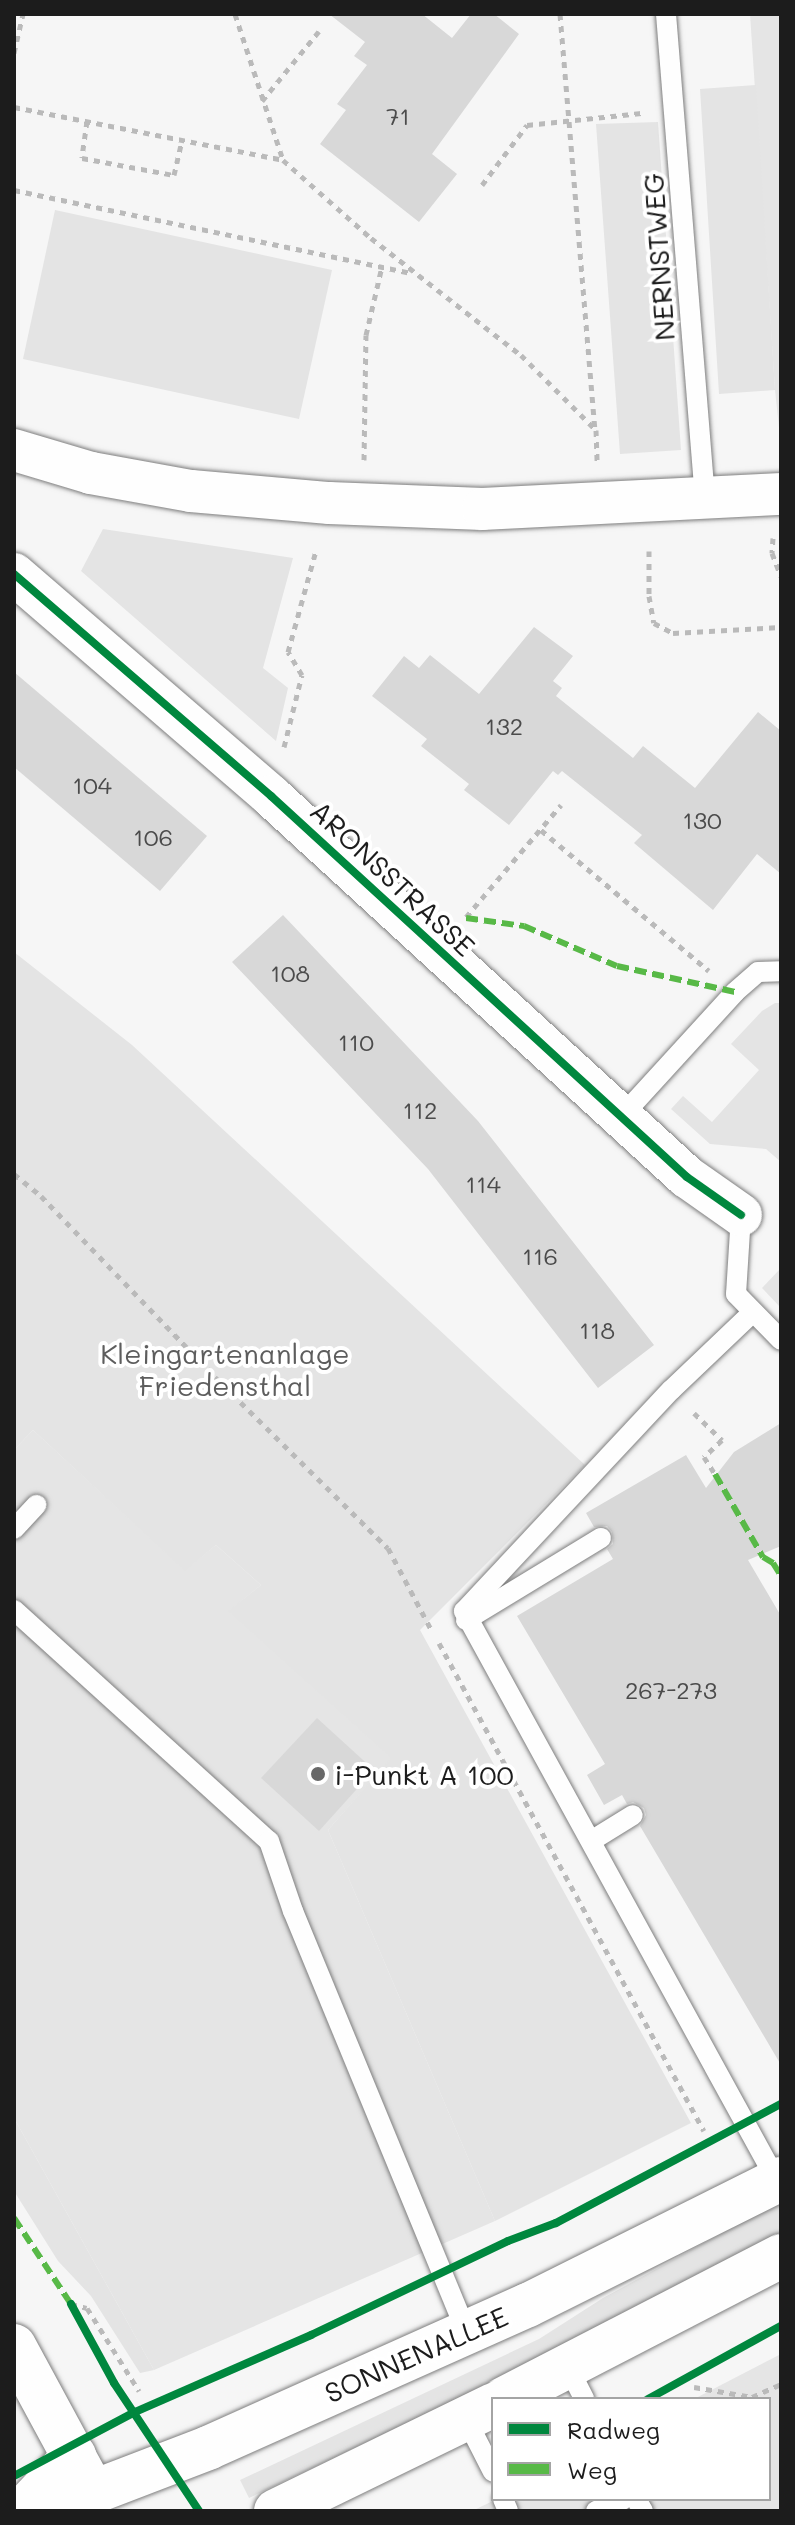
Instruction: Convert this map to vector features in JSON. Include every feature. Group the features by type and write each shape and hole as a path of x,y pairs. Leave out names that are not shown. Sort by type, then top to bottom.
{"main road":[{"name":"SONNENALLEE","path":"71,2493 208,2448 466,2330 528,2305 779,2180"},
{"path":"513,2397 576,2383 781,2256"},
{"path":"14,2346 71,2493 22,2511"},
{"path":"276,2511 479,2412"}],"street":[{"path":"14,450 91,473 191,491 329,503 483,509 781,494"},
{"name":"ARONSSTRASSE","path":"14,574 271,796 687,1177 741,1215"}],"lane":[{"name":"NERNSTWEG","path":"666,14 705,496"},
{"path":"621,1117 735,992 758,972 781,971"},
{"name":"ARONSSTRASSE","path":"741,1215 736,1294 781,1340"},
{"path":"753,1312 671,1390 464,1611 466,1620 779,2180"},
{"path":"14,1529 36,1505"},
{"path":"466,1620 601,1538"},
{"path":"14,1610 269,1841 293,1911 466,2330"},
{"path":"591,1841 633,1815"},
{"path":"479,2412 491,2463"},
{"path":"596,2511 619,2501"}],"path":[{"path":"14,53 23,14"},
{"path":"235,14 283,160 371,238 521,355 596,430"},
{"path":"560,14 571,118 597,466"},
{"path":"262,101 319,31"},
{"path":"14,107 283,160"},
{"path":"482,185 527,125 571,118 674,110"},
{"path":"87,121 82,158 174,175 182,140"},
{"path":"14,190 417,274"},
{"path":"364,467 366,335 382,266"},
{"path":"271,796 302,675 288,652 316,550"},
{"path":"649,551 649,596 654,623 673,633 781,627"},
{"path":"460,924 561,805"},
{"path":"541,830 735,992"},
{"path":"14,1174 41,1196 215,1377 388,1548 704,2131"},
{"path":"671,1390 722,1440 704,1457 715,1474"},
{"path":"71,2304 78,2317"},
{"path":"71,2304 87,2308 139,2391"},
{"path":"694,2387 752,2397 781,2384"}],"shaded area":[{"path":"750,14 781,14 781,446 775,390"},
{"path":"33,1430 185,1570 216,1545 261,1585 229,1611 392,1758 328,1830 495,2221 154,2370 14,2118 14,1450"},
{"path":"781,2354 781,2511 472,2511 493,2501 771,2501 771,2397 698,2397"}],"green space":[{"path":"756,85 775,390 719,394 700,89"},
{"path":"658,122 681,450 620,454 596,124"},
{"path":"55,210 332,270 299,419 23,359"},
{"path":"103,529 293,558 263,668 288,688 276,741 81,571"},
{"name":"Kleingartenanlage Friedensthal","path":"14,952 132,1045 585,1465 420,1630 691,2123 495,2221 328,1830 391,1758 228,1611 261,1585 216,1545 185,1571 33,1430 14,1450"},
{"path":"781,1003 781,1162 766,1149 710,1144 671,1109 683,1096 712,1122 759,1070 731,1044 762,1011"},
{"path":"781,1268 781,1308 762,1288"},
{"path":"14,2118 154,2370 140,2373 91,2296 58,2261 14,2191"},
{"path":"781,2201 781,2233 459,2398 249,2498 240,2480 539,2339 603,2298"}],"building":[{"path":"329,14 422,14 452,38 471,14 494,14 519,34 432,154 457,174 419,222 320,144 346,110 337,104 367,65 354,56 365,42"},
{"path":"534,627 573,656 553,681 562,688 556,696 633,758 643,746 695,788 758,712 781,731 781,874 757,854 713,910 634,843 642,835 562,771 558,775 553,771 509,825 464,790 469,784 421,746 427,739 372,696 404,656 419,668 430,655 479,694"},
{"path":"14,672 207,836 160,891 14,767"},
{"path":"283,915 478,1121 654,1345 598,1388 428,1169 232,962"},
{"path":"781,1423 781,1546 748,1560 781,1616 781,2065 640,1826 646,1815 644,1808 633,1802 627,1804 622,1795 604,1805 587,1775 605,1764 517,1616 613,1559 607,1549 613,1544 612,1532 607,1526 594,1527 586,1513 686,1455 706,1488 734,1452"},
{"name":"i-Punkt A 100","path":"317,1718 374,1770 319,1831 261,1778"}],"marked path":[{"path":"466,918 524,926 617,966 735,992"},
{"path":"715,1474 763,1557 773,1563 781,1576"},
{"path":"14,2218 71,2304"}],"cycle path":[{"path":"14,574 271,796 687,1177 741,1215"},
{"path":"14,2476 135,2412 311,2335 508,2241 556,2223 781,2104"},
{"path":"71,2304 114,2383 199,2511"},
{"path":"652,2397 781,2326"}],"place":[{"name":"i-Punkt A 100","path":"318,1774"}]}
